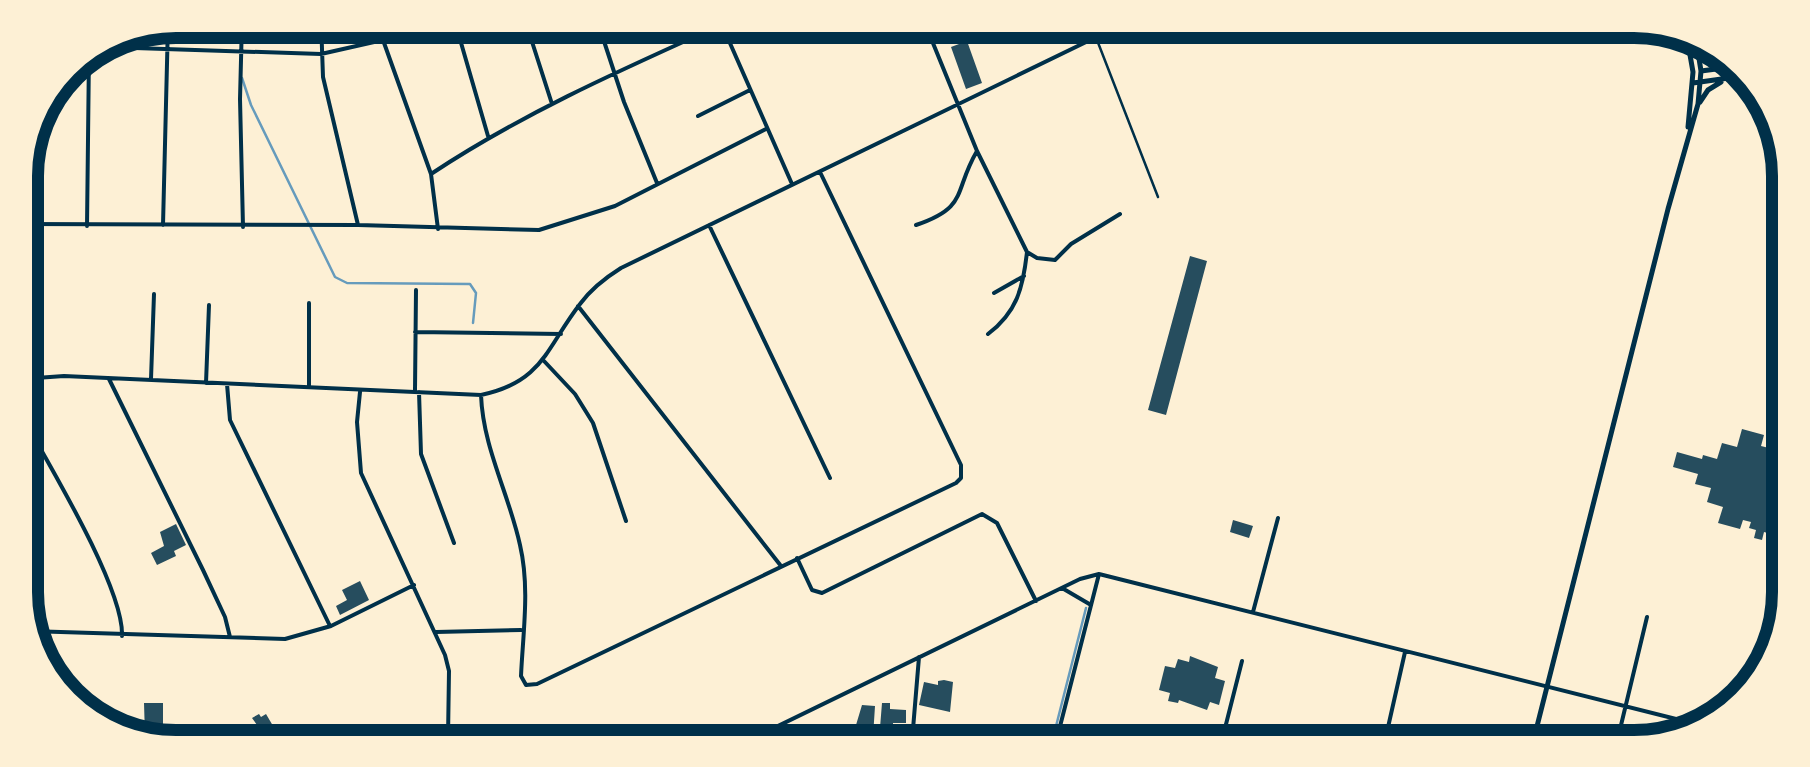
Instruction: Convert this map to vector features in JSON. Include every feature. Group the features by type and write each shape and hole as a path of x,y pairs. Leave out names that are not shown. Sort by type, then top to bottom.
{"main road":[{"path":"1537,729 1698,104 1701,82 1690,49"},
{"path":"1688,135 1692,83 1700,55 1721,69"},
{"path":"1697,72 1721,69"},
{"path":"1692,83 1732,79"},
{"path":"1698,104 1711,88 1725,80"}],"street":[{"path":"162,225 168,38"},
{"path":"241,38 243,227"},
{"path":"321,38 325,86 358,226"},
{"path":"460,38 488,136"},
{"path":"531,38 552,104"},
{"path":"603,38 657,184"},
{"path":"431,174 488,136 691,38"},
{"path":"728,38 792,184"},
{"path":"931,38 977,151 1027,252 1037,258 1055,260 1071,244 1120,214"},
{"path":"38,378 482,395 520,382 544,361 578,306 621,268 1096,38"},
{"path":"125,48 321,54 383,40 431,174 438,229"},
{"path":"87,226 89,69"},
{"path":"698,116 750,90"},
{"path":"38,225 539,230 599,212 766,129"},
{"path":"916,225 937,218 956,204 977,151"},
{"path":"482,395 485,431 523,560 521,676 526,685 537,684 956,483 962,472 820,172"},
{"path":"708,224 830,478"},
{"path":"988,334 1012,311 1021,294 1027,252"},
{"path":"994,293 1024,276"},
{"path":"416,290 421,454 454,542"},
{"path":"151,380 154,294"},
{"path":"309,303 309,387"},
{"path":"206,383 209,305"},
{"path":"578,306 781,566"},
{"path":"416,332 562,334"},
{"path":"544,361 575,394 593,423 626,522"},
{"path":"109,379 211,585 230,639"},
{"path":"227,384 230,420 330,626"},
{"path":"361,390 360,473 436,632 448,671 448,730"},
{"path":"38,447 114,594 122,617 122,636"},
{"path":"798,558 812,590 822,593 982,514 997,523 1036,601"},
{"path":"1253,612 1278,518"},
{"path":"1059,729 1099,574"},
{"path":"770,730 1062,588 1099,574 1682,721"},
{"path":"44,632 285,638 330,626 414,585"},
{"path":"1062,588 1091,606"},
{"path":"1620,729 1647,617"},
{"path":"436,632 523,630"},
{"path":"1388,729 1405,651"},
{"path":"913,729 919,657"},
{"path":"1224,729 1242,661"}],"lane":[{"path":"1096,38 1158,197"}],"building":[{"path":"967,41 982,83 966,89 951,47"},
{"path":"1190,256 1207,261 1166,415 1148,410"},
{"path":"1742,429 1764,435 1761,446 1769,448 1772,438 1772,534 1764,532 1762,540 1754,538 1756,530 1749,528 1751,522 1743,520 1740,529 1718,523 1723,507 1707,502 1711,488 1695,484 1698,474 1673,467 1677,452 1717,459 1722,443 1737,447"},
{"path":"1233,520 1253,526 1249,538 1230,532"},
{"path":"176,524 186,545 174,551 176,556 157,565 151,553 164,546 160,532"},
{"path":"360,581 369,600 340,615 336,606 347,600 342,590"},
{"path":"1190,656 1218,667 1215,678 1225,681 1219,705 1210,702 1207,710 1179,700 1168,701 1170,693 1159,690 1165,666 1175,668 1178,659 1189,662"},
{"path":"938,681 953,682 950,712 919,705 924,682 938,685"},
{"path":"144,703 163,703 163,729 145,726"},
{"path":"882,703 890,703 890,709 906,710 906,723 893,723 893,730 880,730"},
{"path":"862,705 875,706 873,730 861,730 856,725"},
{"path":"266,714 275,730 248,730 257,725 252,718"}],"waterway":[{"path":"242,78 251,105 335,277 347,283 470,284 476,293 473,323"},
{"path":"1055,729 1086,608"}]}
